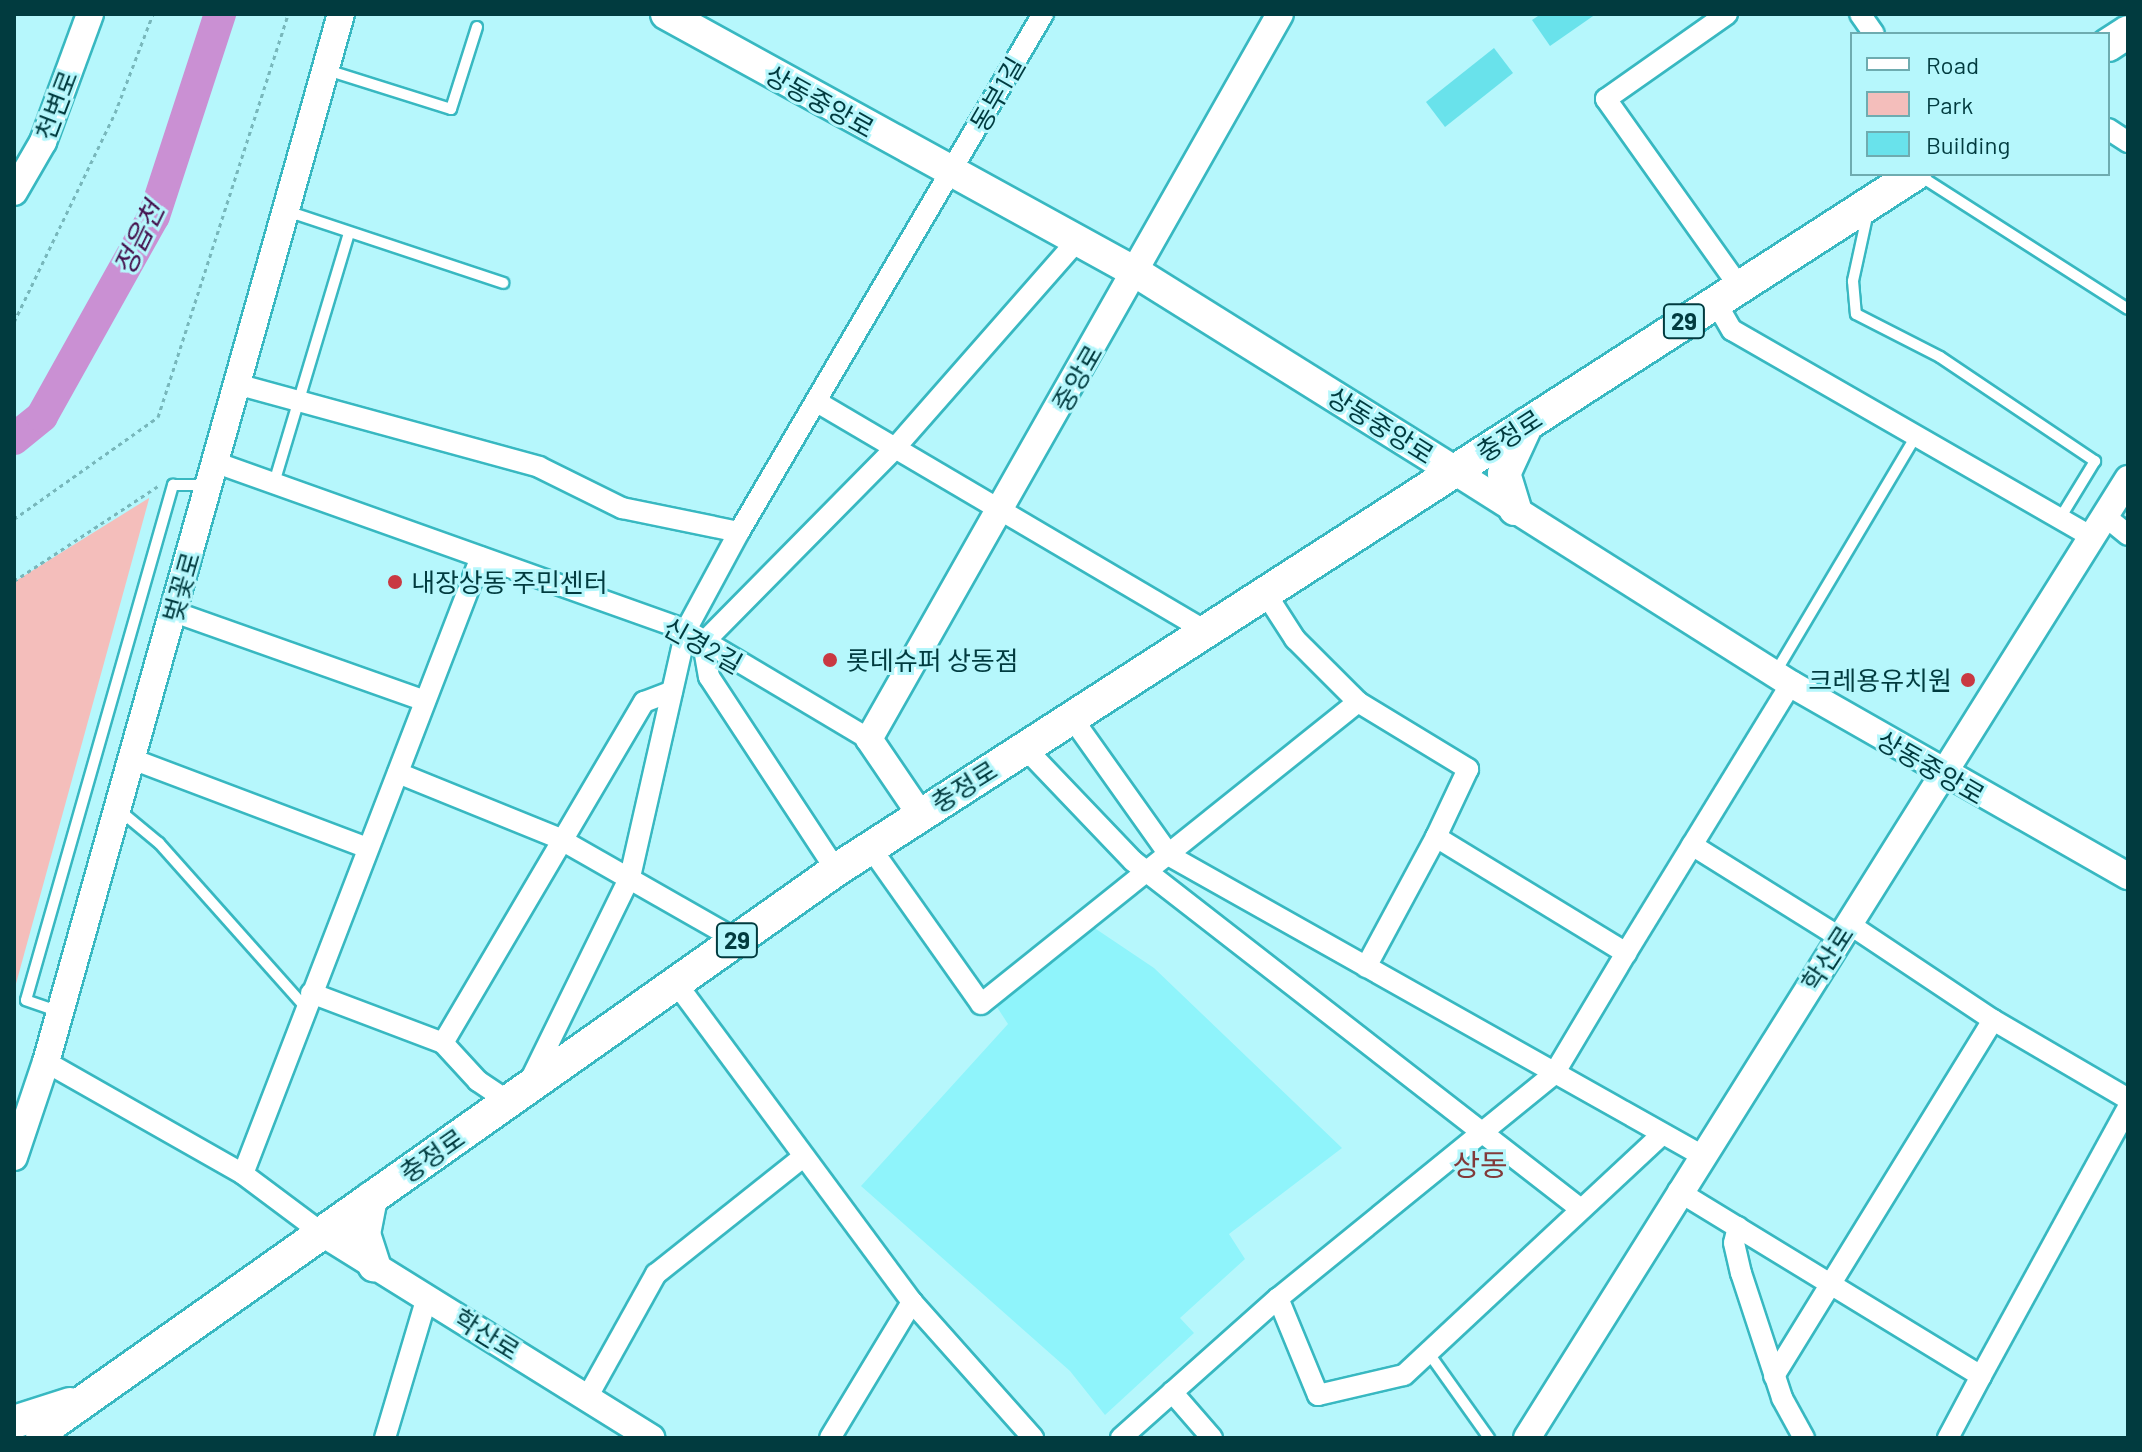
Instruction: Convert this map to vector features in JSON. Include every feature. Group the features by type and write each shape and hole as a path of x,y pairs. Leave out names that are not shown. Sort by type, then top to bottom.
{"main road":[{"name":"상동중앙로","path":"666,14 1075,243 1137,273 1454,471"},
{"path":"2110,44 2128,32"},
{"name":"충정로","path":"42,1438 85,1400 870,847 1209,633 1727,293 1913,176"},
{"path":"1515,509 1504,474 1527,423"},
{"path":"371,1198 364,1234 374,1265"},
{"path":"14,1422 85,1400"}],"street":[{"name":"천변로","path":"14,192 43,142 90,14"},
{"name":"벚꽃로","path":"14,1157 46,1062 240,385 341,14"},
{"name":"동부1길","path":"517,1095 630,877 686,630 739,532 952,175 1043,14"},
{"name":"중앙로","path":"869,739 1003,510 1280,14"},
{"path":"1727,14 1606,99 1727,293 1732,330 2059,520 2128,535"},
{"path":"1860,14 1873,32"},
{"path":"2110,130 2128,142"},
{"path":"836,870 709,677 703,643 895,448 1075,243"},
{"path":"240,385 539,467 622,508 739,532"},
{"path":"817,402 1209,633"},
{"name":"상동중앙로","path":"1454,471 1944,776 2128,876"},
{"name":"신경2길","path":"214,474 274,483 686,630 703,643 869,739 920,814"},
{"name":"학산로","path":"1527,1438 1678,1191 1944,776 2128,479"},
{"path":"243,1174 365,847 398,773 481,557"},
{"path":"1266,594 1295,639 1358,702 1468,769 1436,837 1366,967"},
{"path":"174,612 425,701"},
{"path":"1121,1438 1278,1298 1554,1074 1692,845 1784,677"},
{"path":"443,1043 558,838 644,702 672,691"},
{"path":"870,847 981,1004 1150,875 1358,702"},
{"path":"1072,718 1170,856 1660,1136 1701,1155"},
{"path":"1025,748 1150,875 1388,1064 1484,1129 1578,1207"},
{"path":"132,759 365,847"},
{"path":"398,773 558,838 737,940"},
{"path":"1436,837 1626,953"},
{"path":"1692,845 1844,930 2128,1099"},
{"path":"676,983 912,1302 1033,1438"},
{"path":"308,1001 443,1043 478,1081 517,1095"},
{"path":"1774,1376 1835,1284 1993,1020"},
{"path":"46,1062 243,1174 322,1233"},
{"path":"1948,1438 2128,1108"},
{"path":"1278,1298 1318,1395 1376,1386 1430,1355 1578,1207 1660,1136"},
{"path":"588,1396 656,1274 803,1157"},
{"path":"1678,1191 1835,1284 1981,1376"},
{"path":"1738,1227 1734,1243 1741,1273 1774,1376 1804,1438"},
{"name":"학산로","path":"322,1233 651,1438"},
{"path":"385,1438 427,1297"},
{"path":"830,1438 912,1302"},
{"path":"1172,1392 1212,1438"}],"lane":[{"path":"326,70 451,109 477,27"},
{"path":"1919,176 2128,309"},
{"path":"1870,203 1853,281 1856,314 1940,357 2095,461 2059,520"},
{"path":"287,211 503,283"},
{"path":"274,483 349,233"},
{"path":"1784,677 1915,438"},
{"path":"60,1012 26,1000 173,485 214,474"},
{"path":"118,809 159,843 308,1001"},
{"path":"1430,1355 1489,1438"}],"path":[{"path":"14,322 115,113 153,14"},
{"path":"14,519 158,417 288,14"},
{"path":"14,581 169,480"}],"shaded area":[{"path":"1093,927 1154,968 1342,1148 1229,1234 1245,1259 1180,1318 1194,1333 1105,1415 1070,1371 861,1186 1008,1024 995,1004"}],"green space":[{"path":"149,499 14,991 14,582"}],"building":[{"path":"1541,14 1596,14 1550,46 1532,20"},
{"path":"1494,48 1513,73 1445,127 1426,102"}],"waterway":[{"name":"정읍천","path":"14,439 42,416 154,216 220,14"}],"place":[{"name":"내장상동 주민센터","path":"395,582"},
{"name":"롯데슈퍼 상동점","path":"830,660"},
{"name":"크레용유치원","path":"1968,680"}],"district":[{"name":"상동","path":"1480,1164"}]}
